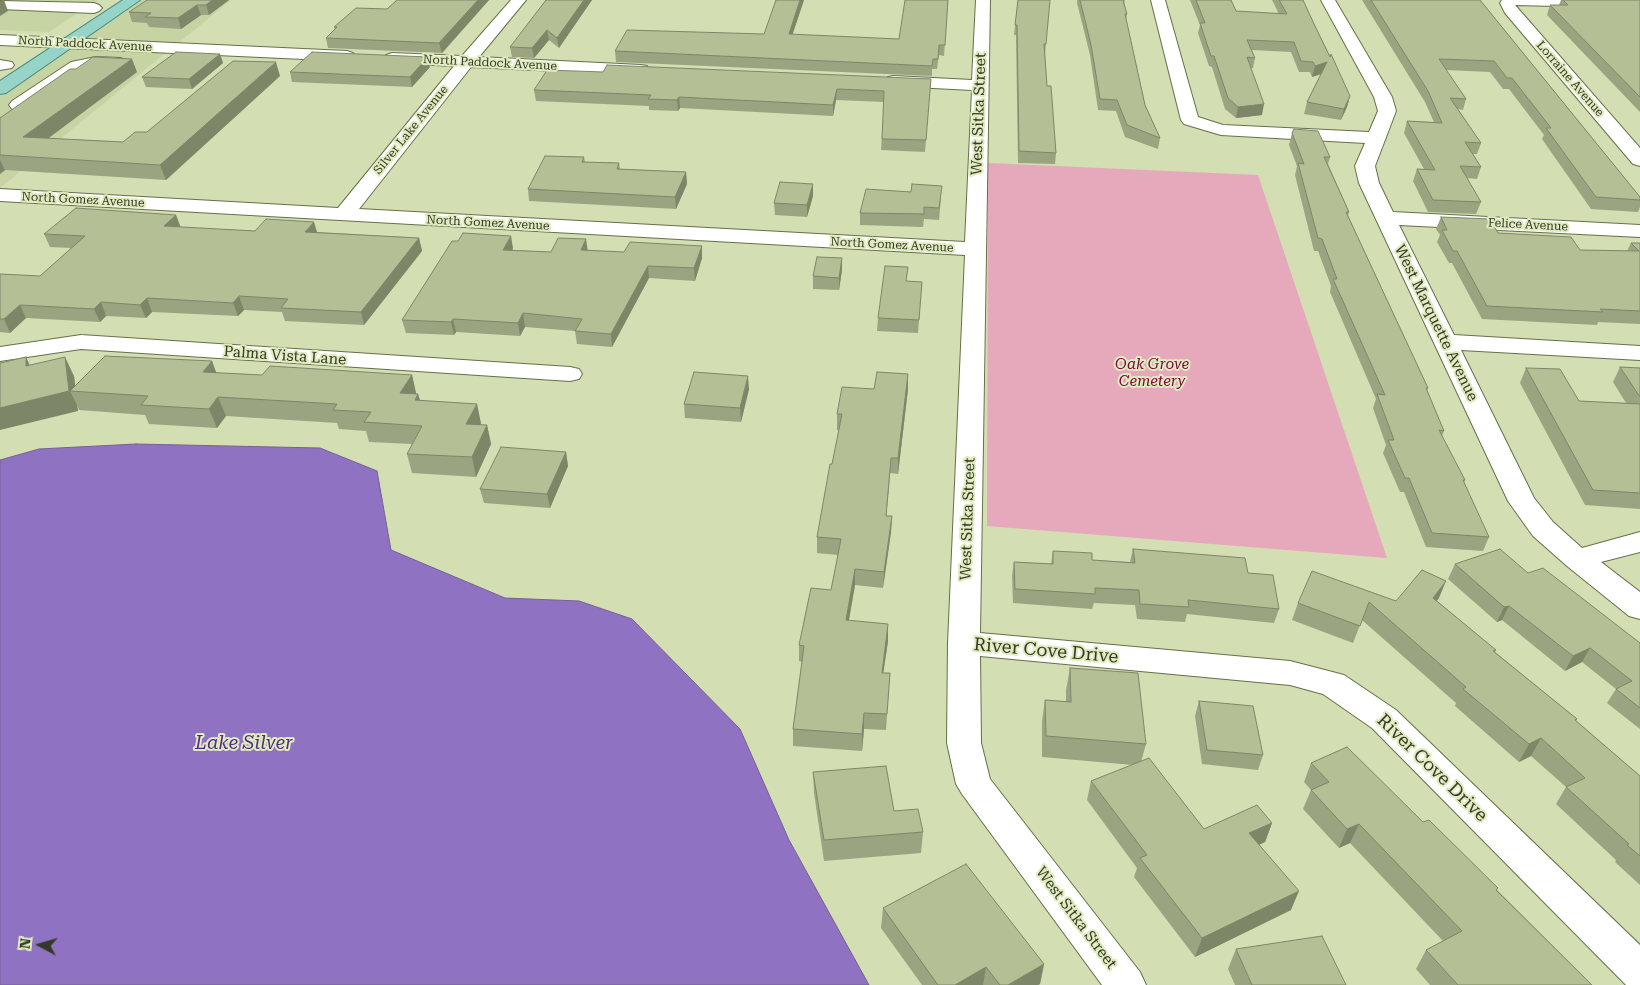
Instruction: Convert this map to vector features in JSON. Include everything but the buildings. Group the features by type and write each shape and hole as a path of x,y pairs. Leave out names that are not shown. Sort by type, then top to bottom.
{"main road":[{"path":"68,31 133,0"},
{"path":"0,89 100,4"},
{"path":"2,66 43,42"}],"street":[{"name":"Silver Lake Avenue","path":"343,215 466,62 519,0"},
{"name":"West Sitka Street","path":"983,0 964,643 964,742 974,784 1126,985"},
{"path":"1158,0 1190,120 1221,130 1377,138"},
{"name":"West Marquette Avenue","path":"1328,0 1383,97 1387,110 1365,166 1369,183 1522,501 1543,530 1640,608"},
{"path":"1510,0 1640,4"},
{"name":"Lorraine Avenue","path":"1514,0 1507,3 1510,10 1640,160"},
{"path":"0,5 100,4"},
{"name":"North Paddock Avenue","path":"0,40 43,42 68,31 150,47 654,70"},
{"path":"18,105 77,66 96,62 131,64 150,47"},
{"path":"881,80 980,85"},
{"name":"North Gomez Avenue","path":"0,195 975,250"},
{"name":"Felice Avenue","path":"1385,218 1640,231"},
{"name":"Palma Vista Lane","path":"0,354 81,342 570,374"},
{"path":"1444,342 1640,353"},
{"path":"1577,559 1640,542"},
{"name":"River Cove Drive","path":"964,643 1290,673 1333,684 1384,719 1640,972"}],"shaded area":[{"path":"0,0 98,0 49,32 0,30"},
{"path":"142,0 231,0 176,45 81,41"},
{"path":"72,47 168,51 0,188 0,96"}],"green space":[{"name":"Oak Grove Cemetery","path":"988,163 1258,175 1387,558 987,526"}],"water":[{"name":"Lake Silver","path":"136,444 320,448 377,471 391,550 505,598 579,601 632,619 740,729 789,840 869,985 0,985 0,460 39,449"}]}
